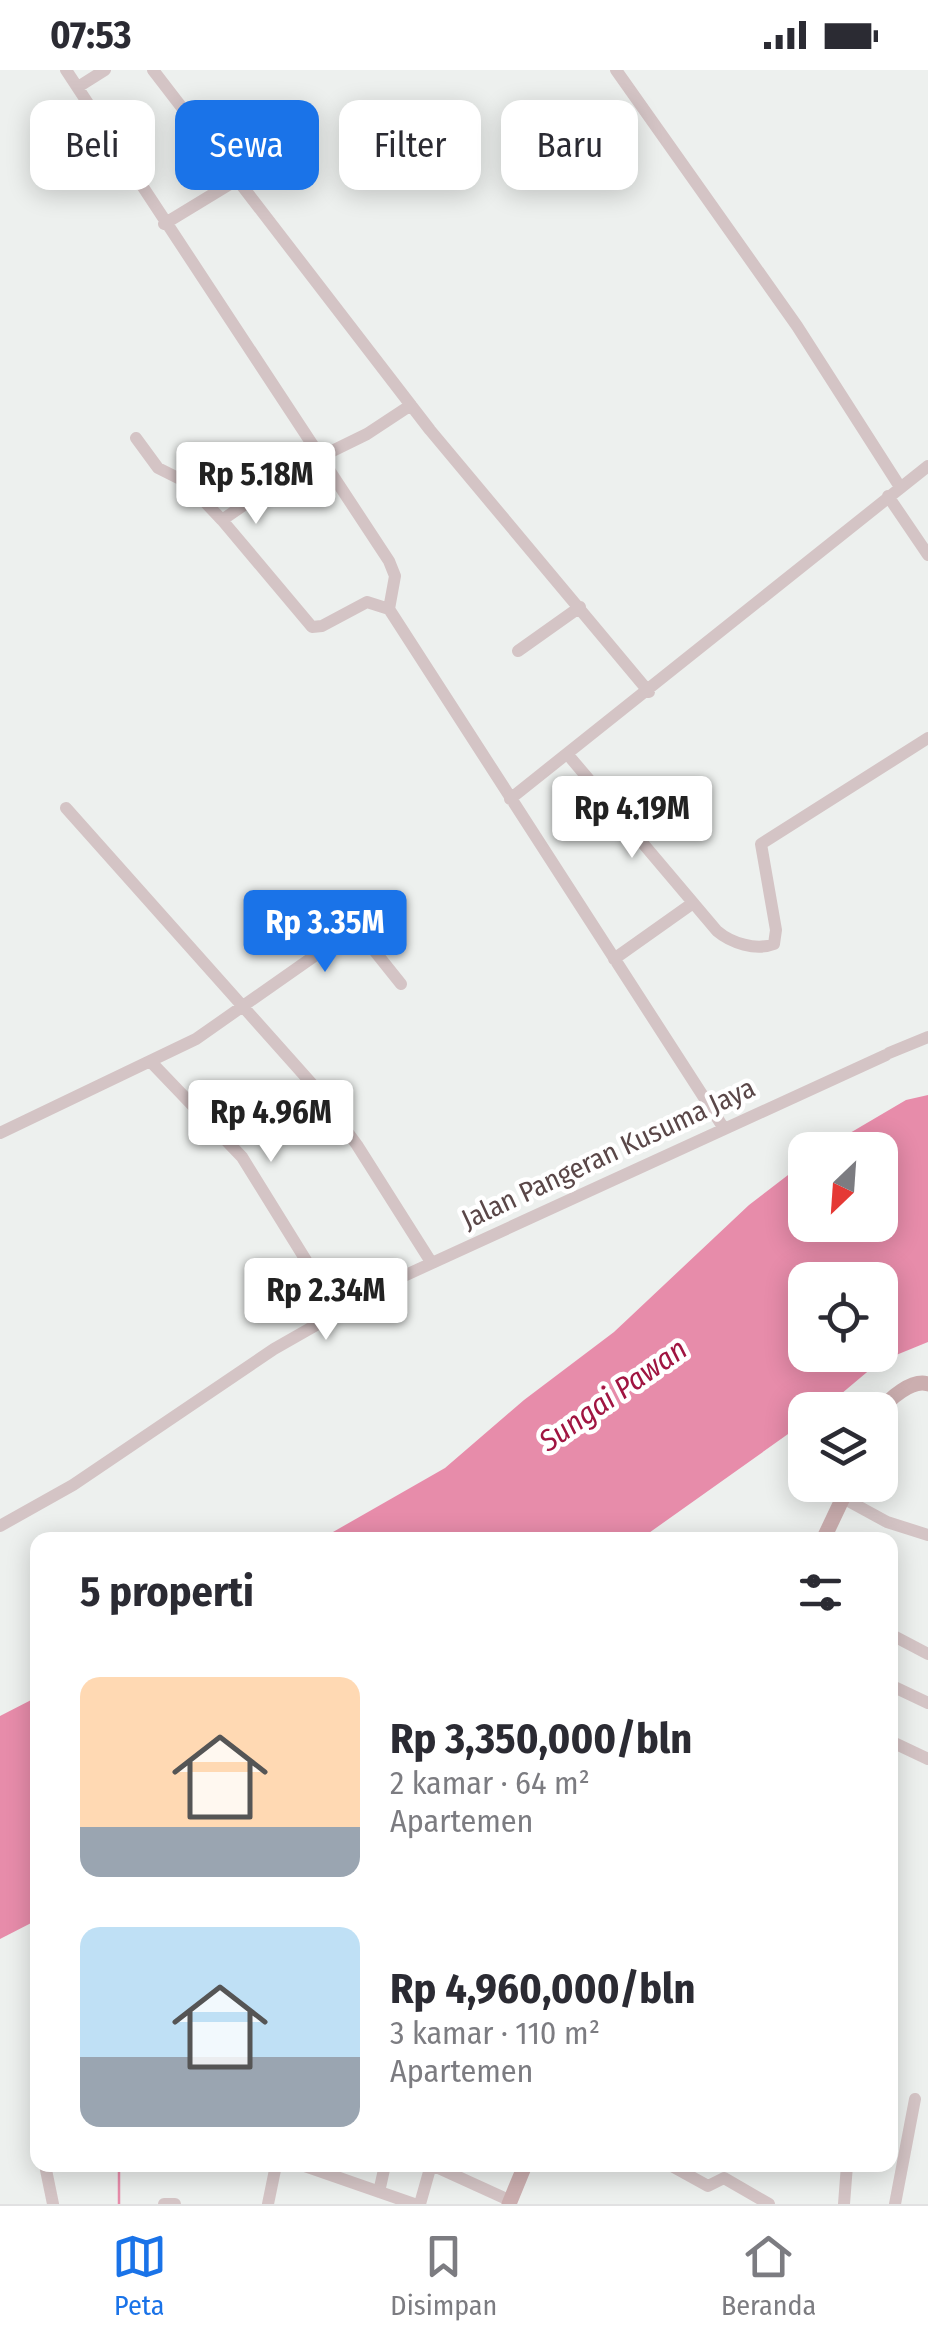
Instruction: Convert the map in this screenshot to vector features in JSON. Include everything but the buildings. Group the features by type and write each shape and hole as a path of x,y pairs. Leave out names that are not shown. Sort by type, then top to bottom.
{"main road":[{"path":"898,1394 922,1381 928,1384"},
{"path":"827,1532 841,1502"},
{"path":"510,2202 522,2172"}],"street":[{"path":"66,70 392,568 389,609 722,1127"},
{"path":"78,87 105,70"},
{"path":"153,70 176,100"},
{"path":"616,70 797,326 900,487"},
{"path":"164,224 220,190"},
{"path":"246,190 411,405 649,692"},
{"path":"222,520 319,455 411,405"},
{"path":"136,438 158,468 186,482 222,520 312,627 367,602 389,609"},
{"path":"510,799 569,756 928,466"},
{"path":"888,496 928,555"},
{"path":"518,652 580,607"},
{"path":"569,756 693,903 730,939 767,947 776,940 761,844 928,738"},
{"path":"66,808 337,1116 431,1262"},
{"path":"614,959 693,903"},
{"path":"0,1133 150,1062 243,1010 350,931 365,938 401,984"},
{"name":"Jalan Pangeran Kusuma Jaya","path":"0,1526 73,1485 216,1386 338,1312 431,1262 928,1036"},
{"path":"150,1062 242,1157 338,1312"},
{"path":"861,1502 887,1522 928,1535"},
{"path":"898,1638 928,1654"},
{"path":"898,1689 928,1703"},
{"path":"898,1744 928,1759"},
{"path":"895,2204 915,2099"},
{"path":"46,2172 53,2204"},
{"path":"268,2204 275,2172"},
{"path":"322,2172 417,2204 429,2172"},
{"path":"379,2192 383,2172"},
{"path":"447,2172 510,2202"},
{"path":"683,2172 708,2186 724,2178 769,2204"},
{"path":"844,2204 847,2172"},
{"path":"164,2204 175,2204"}],"water":[{"name":"Sungai Pawan","path":"928,1095 928,1342 898,1354 898,1262 788,1262 788,1372 867,1372 843,1392 788,1392 788,1434 650,1532 333,1532 445,1468 524,1400 614,1332 749,1205 788,1175 788,1242 898,1242 898,1132 852,1132 906,1100"},
{"path":"30,1701 30,1924 0,1939 0,1716"}],"waterway":[{"path":"119,2172 119,2204"}]}
